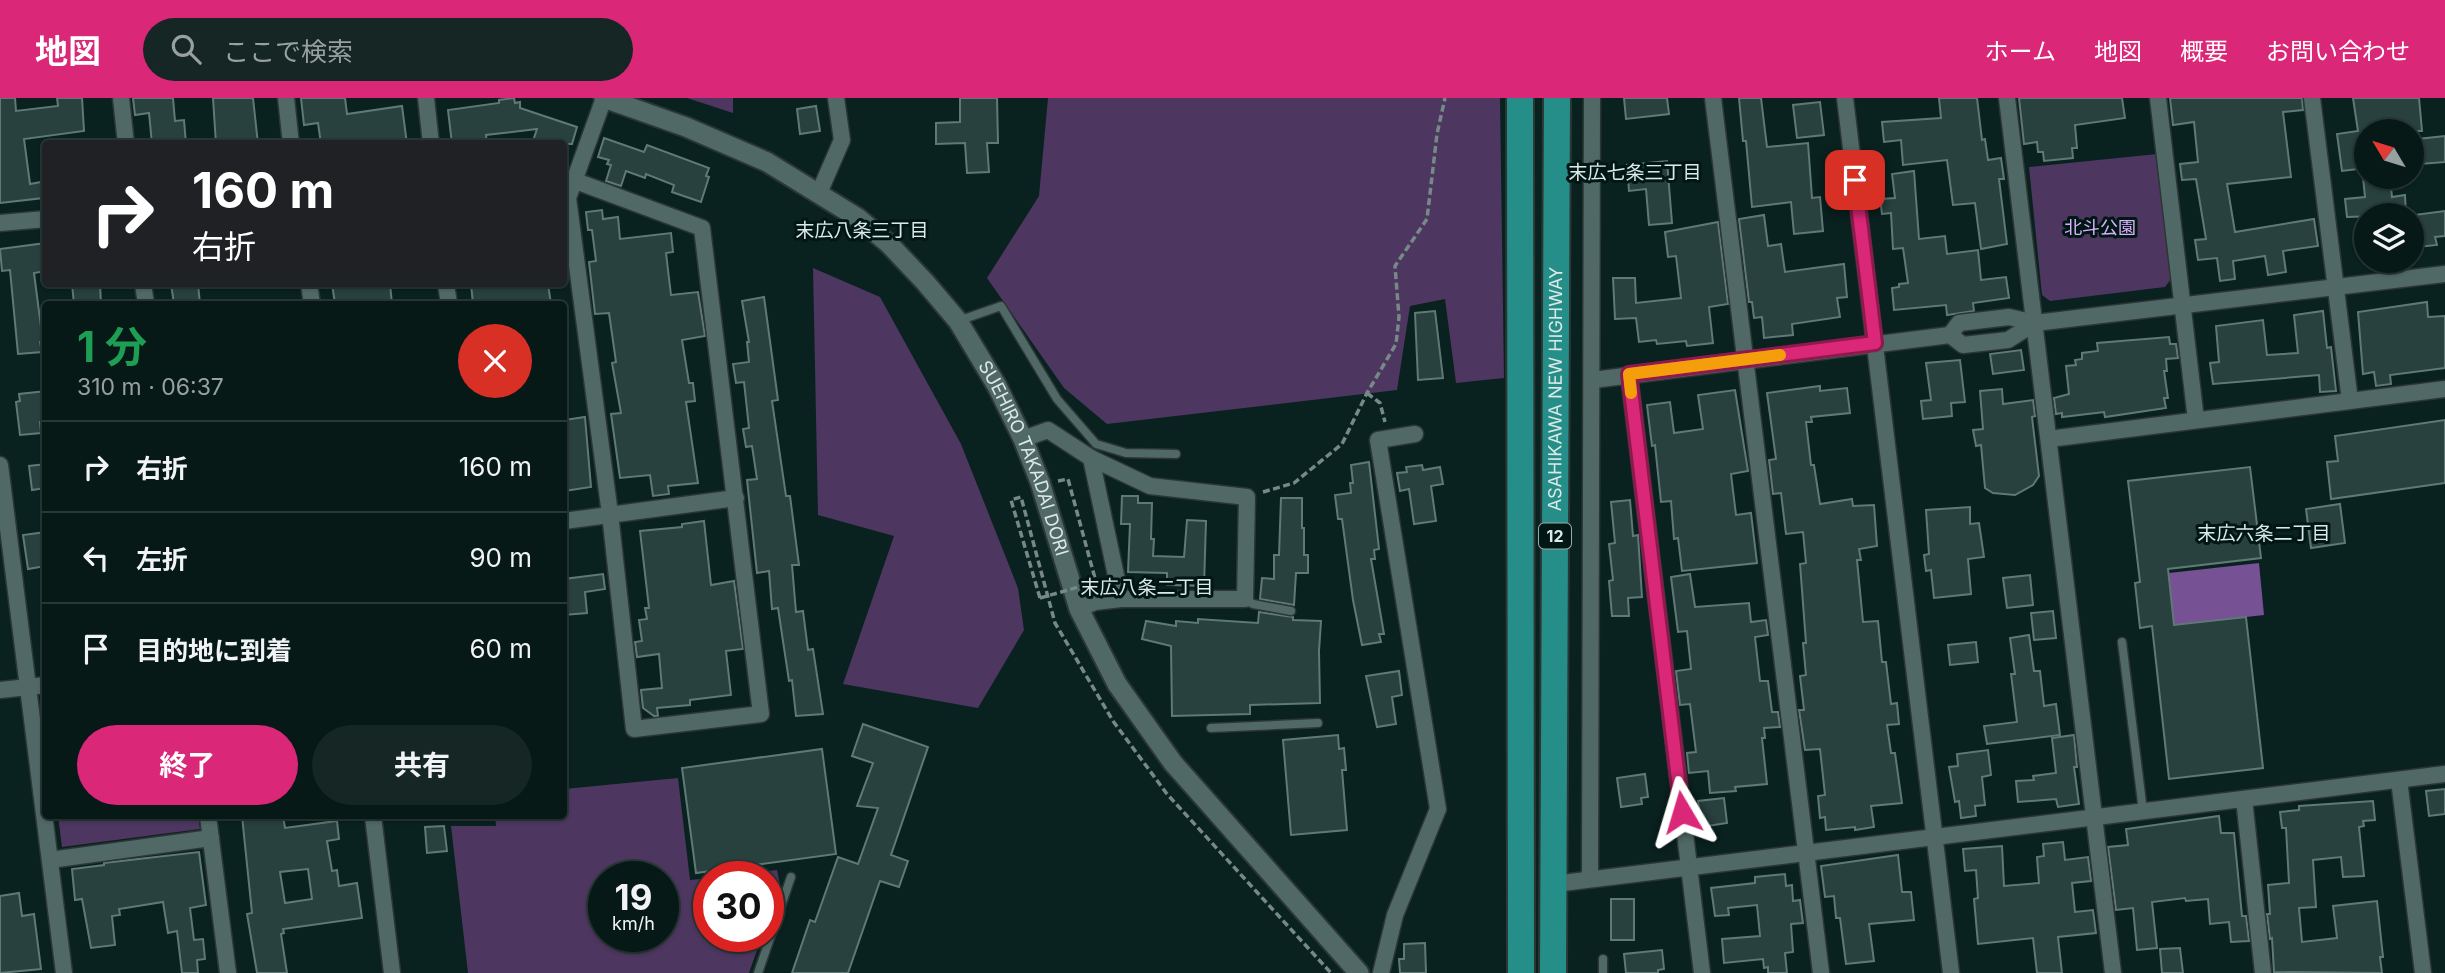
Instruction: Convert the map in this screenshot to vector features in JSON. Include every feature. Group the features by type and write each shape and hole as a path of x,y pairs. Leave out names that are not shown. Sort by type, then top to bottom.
{"highway":[{"name":"ASAHIKAWA NEW HIGHWAY","path":"1520,98 1521,973"},
{"name":"ASAHIKAWA NEW HIGHWAY","path":"1553,973 1557,98"}],"street":[{"path":"121,98 126,140"},
{"path":"285,98 290,140"},
{"path":"426,98 431,140"},
{"path":"573,180 702,228 761,714 635,729 610,514 568,198 573,180 604,98"},
{"name":"SUEHIRO TAKADAI DORI","path":"604,98 686,127 766,162 819,193 858,218 890,244 958,321 997,386 1023,439 1117,684 1172,763 1359,973"},
{"path":"819,193 842,139 836,98"},
{"path":"1590,879 1592,98"},
{"path":"1713,98 1821,973"},
{"path":"1845,98 1951,973"},
{"path":"2007,98 2113,973"},
{"path":"2158,98 2196,420"},
{"path":"2312,98 2350,401"},
{"path":"0,223 42,219"},
{"path":"1593,380 1950,335 1963,345 2008,340 2035,323 2445,274"},
{"path":"1629,374 1702,973"},
{"path":"2049,439 2445,389"},
{"path":"1023,439 1048,430 1091,458 1150,486 1247,497 1245,599 1121,599 1087,605"},
{"path":"1381,973 1395,915 1438,809 1378,440 1415,434"},
{"path":"1091,458 1121,599"},
{"path":"0,466 42,797"},
{"path":"567,521 736,498"},
{"path":"0,690 42,685"},
{"path":"1554,884 2445,774"},
{"path":"2399,780 2423,973"},
{"path":"2244,799 2263,973"},
{"path":"45,819 64,973"},
{"path":"208,819 228,973"},
{"path":"373,819 392,973"},
{"path":"50,860 211,838"}],"lane":[{"path":"958,321 1001,306 1057,400 1096,444 1126,453 1176,454"},
{"path":"1245,599 1253,604 1291,611"},
{"path":"2122,642 2143,811"},
{"path":"1211,727 1318,723"},
{"path":"758,973 791,877"},
{"path":"1603,959 1603,973"}],"path":[{"path":"1247,497 1294,483 1342,444 1367,393 1396,344 1399,317 1395,266 1427,219 1437,134 1445,98"},
{"path":"1367,393 1380,403 1384,422"},
{"path":"1011,500 1040,598 1097,582 1068,479 1058,481 1061,493"},
{"path":"1087,578 1087,605"}],"green space":[{"path":"687,98 733,98 733,113"},
{"path":"1048,98 1500,98 1504,378 1456,383 1445,299 1410,306 1397,390 1107,424 1064,388 987,278 1039,196"},
{"name":"北斗公園","path":"2157,154 2171,279 2165,287 2050,301 2042,295 2029,167"},
{"path":"813,268 880,297 961,444 1018,588 1024,630 978,708 843,684 894,536 818,515"},
{"path":"678,778 690,880 693,880 693,952 756,952 749,973 468,973 451,826 496,826 495,819 567,819 567,789"},
{"path":"58,819 198,819 200,829 62,847"}],"shaded area":[{"path":"2259,563 2264,615 2174,625 2169,573"}],"building":[{"path":"0,98 15,98 16,111 58,106 57,98 82,98 84,131 24,139 30,184 41,182 42,198 0,203"},
{"path":"133,98 173,98 175,121 184,120 186,140 152,140 149,113 135,115"},
{"path":"213,98 253,98 258,140 216,140"},
{"path":"301,98 345,98 347,114 402,106 406,140 320,140 318,123 304,125"},
{"path":"514,98 515,103 520,102 520,108 577,127 572,144 567,144 567,140 533,140 537,129 486,135 487,140 452,140 448,110 499,103 499,100"},
{"path":"960,98 997,98 998,143 987,143 989,172 967,173 965,143 936,144 936,123 960,122"},
{"path":"1624,98 1667,98 1669,114 1626,119"},
{"path":"1739,98 1761,98 1767,147 1808,143 1812,198 1820,197 1823,231 1794,234 1791,202 1752,207"},
{"path":"1939,98 1977,98 1982,140 1985,139 1988,160 2001,158 2004,179 1999,179 2007,244 1981,249 1975,203 1953,205 1947,160 1903,165 1901,140 1884,142 1882,122 1941,118"},
{"path":"2019,98 2122,98 2125,118 2075,125 2077,148 2072,148 2073,158 2044,161 2043,152 2038,152 2037,142 2024,144"},
{"path":"2170,98 2302,98 2303,110 2283,112 2291,177 2227,184 2235,232 2314,219 2318,246 2283,251 2286,272 2268,275 2265,256 2233,261 2235,279 2220,281 2217,258 2198,260 2195,240 2206,239 2196,179 2182,180 2180,164 2198,162 2194,122 2173,125"},
{"path":"2353,98 2419,98 2421,119 2356,119"},
{"path":"1820,102 1824,135 1797,138 1793,105"},
{"path":"816,106 820,131 800,134 797,109"},
{"path":"2354,132 2354,170 2342,171 2337,134"},
{"path":"2445,136 2445,162 2424,164 2424,138"},
{"path":"604,138 644,152 647,145 709,168 701,202 672,192 674,185 646,174 645,178 626,171 621,186 606,181 611,165 607,164 609,160 598,157"},
{"path":"1667,161 1672,223 1649,225 1646,189 1629,191 1627,165"},
{"path":"1914,171 1919,239 1945,236 1947,254 1978,250 1981,280 2006,277 2009,298 1973,303 1974,311 1947,315 1946,305 1894,310 1892,288 1908,283 1903,248 1893,249 1891,213 1882,214 1880,199 1895,198 1892,174"},
{"path":"2364,189 2391,189 2392,197 2405,195 2405,203 2354,203 2354,217 2347,217 2345,199 2365,197"},
{"path":"602,210 603,219 618,217 620,239 671,233 673,252 666,253 671,295 698,292 705,336 682,340 689,383 693,383 695,401 686,402 698,483 668,486 669,494 653,496 650,475 620,478 611,414 621,413 612,363 616,362 609,313 595,314 589,262 596,261 592,230 588,230 586,212"},
{"path":"2445,211 2445,236 2435,237 2437,245 2424,246 2424,214"},
{"path":"1764,215 1768,246 1781,244 1785,272 1844,264 1847,297 1837,298 1840,317 1792,324 1793,335 1764,338 1762,317 1754,318 1752,302 1749,302 1739,219"},
{"path":"1718,222 1728,304 1709,307 1713,343 1687,346 1686,341 1657,344 1656,340 1639,342 1636,318 1615,319 1613,278 1635,278 1636,303 1681,298 1676,256 1668,257 1665,232"},
{"path":"42,244 42,272 34,273 42,327 42,352 18,354 10,270 2,271 0,249"},
{"path":"72,287 100,287 101,301 74,301"},
{"path":"171,287 198,287 200,301 174,301"},
{"path":"332,287 390,287 392,301 335,301"},
{"path":"471,287 548,287 551,301 473,301"},
{"path":"764,297 778,400 772,401 786,496 790,496 799,565 792,565 796,612 803,611 808,650 813,649 823,714 796,716 778,608 772,609 769,571 757,573 747,480 757,479 752,446 746,447 743,429 749,428 744,382 736,383 733,364 749,362 749,342 742,301"},
{"path":"2427,302 2428,317 2445,316 2445,368 2390,375 2391,384 2376,386 2374,372 2363,374 2358,312"},
{"path":"1435,311 1443,378 1418,380 1415,313"},
{"path":"2323,311 2327,348 2331,347 2336,391 2320,392 2319,375 2213,384 2210,363 2219,362 2216,326 2263,320 2267,355 2298,353 2294,315"},
{"path":"2169,337 2170,344 2176,344 2178,358 2166,359 2166,408 2105,417 2104,412 2062,417 2062,413 2056,414 2054,398 2069,394 2066,366 2076,365 2075,360 2082,359 2082,353 2098,351 2097,343"},
{"path":"2021,350 2024,370 1993,374 1990,354"},
{"path":"1960,360 1965,402 1951,403 1952,416 1923,419 1921,401 1931,400 1926,363"},
{"path":"1820,386 1820,391 1847,388 1850,413 1811,417 1812,422 1806,422 1811,465 1814,465 1820,504 1852,499 1853,506 1874,505 1877,546 1859,549 1861,560 1857,560 1863,622 1878,621 1882,662 1886,662 1891,704 1897,703 1899,724 1887,725 1891,753 1895,753 1902,803 1871,806 1874,827 1855,830 1855,827 1826,830 1825,817 1820,818 1818,796 1825,795 1820,749 1805,750 1799,710 1804,710 1800,676 1806,675 1800,564 1806,563 1803,532 1786,534 1781,493 1773,494 1769,460 1776,459 1767,393"},
{"path":"2002,389 2003,404 2033,400 2035,416 2032,417 2039,476 2033,485 2015,495 1993,493 1985,488 1981,445 1976,446 1973,430 1983,429 1980,391"},
{"path":"1735,390 1748,471 1731,474 1736,515 1751,513 1757,563 1682,571 1678,538 1674,539 1671,501 1661,502 1655,445 1652,446 1647,405 1670,402 1674,433 1703,429 1698,395"},
{"path":"42,391 41,433 20,435 16,402 20,401 19,394"},
{"path":"585,417 591,487 567,491 567,420"},
{"path":"2445,420 2445,483 2331,499 2327,462 2338,461 2335,436"},
{"path":"1369,462 1379,549 1374,550 1375,559 1371,559 1384,634 1379,634 1381,642 1362,645 1342,519 1338,519 1335,495 1351,493 1351,465"},
{"path":"42,464 42,489 32,490 29,466"},
{"path":"1422,465 1423,470 1440,467 1443,484 1431,486 1436,521 1414,524 1409,489 1400,491 1397,473 1407,472 1406,467"},
{"path":"2250,467 2261,558 2168,569 2174,625 2246,617 2263,768 2169,779 2152,626 2140,628 2135,583 2140,582 2128,481"},
{"path":"1122,496 1138,496 1138,503 1152,503 1153,556 1184,557 1187,520 1206,521 1204,586 1167,585 1167,573 1128,572 1130,524 1121,524"},
{"path":"1281,498 1302,498 1304,555 1308,555 1308,573 1296,573 1294,605 1260,599 1262,578 1274,579 1274,555 1279,555"},
{"path":"1630,500 1633,536 1638,535 1642,597 1628,598 1629,616 1612,616 1609,581 1613,580 1609,544 1615,543 1611,502"},
{"path":"2340,504 2345,543 2311,548 2306,509"},
{"path":"1970,507 1970,524 1979,523 1984,557 1968,559 1971,594 1934,598 1931,570 1926,571 1924,555 1929,554 1926,510"},
{"path":"704,521 711,585 734,581 743,649 726,651 731,695 690,700 690,705 657,708 658,716 654,716 643,708 641,690 662,688 659,654 637,657 635,642 642,641 639,620 647,619 645,608 649,608 640,531 682,527 682,524"},
{"path":"42,533 42,567 28,569 23,535"},
{"path":"603,574 605,589 585,592 587,613 567,615 567,579"},
{"path":"1690,574 1695,607 1749,603 1751,622 1766,620 1768,635 1755,637 1760,681 1768,681 1772,712 1778,712 1780,727 1764,728 1765,738 1762,738 1767,784 1710,793 1708,771 1689,773 1687,753 1696,752 1690,704 1680,705 1676,671 1691,669 1687,631 1678,632 1671,577"},
{"path":"2030,575 2033,605 2007,608 2003,578"},
{"path":"2053,611 2056,638 2034,640 2031,613"},
{"path":"1259,612 1293,617 1293,620 1321,621 1320,703 1250,705 1250,714 1172,716 1171,646 1142,639 1146,621 1176,626 1176,621 1198,623 1198,619 1258,623"},
{"path":"2029,635 2034,671 2040,671 2044,706 2056,704 2060,735 1987,744 1984,726 2017,722 2010,638"},
{"path":"1976,642 1978,662 1950,665 1948,645"},
{"path":"1399,671 1402,695 1392,697 1396,724 1377,727 1366,676"},
{"path":"863,724 928,747 891,855 908,861 899,887 880,881 848,973 792,973 810,920 815,922 838,857 858,864 878,808 857,806 873,763 852,756"},
{"path":"1338,735 1339,749 1344,748 1346,770 1342,770 1347,830 1291,835 1283,740"},
{"path":"2074,735 2077,767 2074,767 2079,804 2058,807 2056,799 2018,802 2016,781 2034,780 2033,776 2056,773 2052,738"},
{"path":"822,749 836,854 784,861 694,861 682,768"},
{"path":"1988,750 1991,775 1982,777 1985,805 1975,806 1976,816 1961,818 1959,801 1955,802 1949,767 1958,766 1957,754"},
{"path":"1645,774 1648,797 1641,798 1642,804 1621,807 1617,778"},
{"path":"2445,789 2445,814 2429,816 2426,791"},
{"path":"1724,798 1727,823 1701,827 1698,801"},
{"path":"2373,801 2375,820 2363,821 2364,826 2359,827 2364,876 2343,877 2341,857 2313,860 2316,907 2299,908 2302,942 2337,938 2333,906 2377,901 2383,957 2380,957 2382,973 2274,972 2267,914 2270,914 2268,885 2289,883 2286,828 2282,828 2280,812 2299,810 2299,806"},
{"path":"2219,816 2221,833 2234,833 2242,916 2246,916 2249,941 2231,942 2229,922 2210,924 2208,899 2186,901 2185,898 2152,902 2157,948 2137,950 2133,908 2116,910 2108,847 2128,845 2126,829"},
{"path":"242,819 284,819 285,828 337,821 339,839 327,841 332,871 337,870 339,886 357,883 362,918 283,929 284,933 281,934 287,973 257,973 247,914 252,913","holes":["308,869 312,899 285,903 280,872"]},
{"path":"444,826 447,851 427,853 425,827"},
{"path":"2063,842 2065,860 2088,857 2091,881 2072,883 2075,912 2093,910 2096,933 2058,937 2062,973 2037,973 2033,938 1978,944 1974,899 1978,898 1976,870 1965,871 1963,849 2002,846 2004,886 2039,883 2037,857 2044,856 2043,844"},
{"path":"199,852 206,905 190,908 194,940 203,939 205,959 197,960 198,973 182,973 177,931 168,933 163,902 119,909 120,915 112,916 115,945 91,948 82,899 75,900 72,869"},
{"path":"1898,855 1902,892 1911,892 1914,920 1869,924 1874,961 1846,964 1840,918 1836,918 1834,896 1825,897 1821,866"},
{"path":"1785,874 1786,886 1792,885 1793,901 1800,900 1803,923 1791,924 1793,952 1785,953 1787,973 1768,973 1763,959 1724,963 1722,939 1760,936 1757,905 1728,908 1729,915 1715,916 1711,888 1755,883 1755,877"},
{"path":"19,893 22,916 34,914 41,969 0,973 0,896"},
{"path":"1611,899 1634,899 1634,940 1611,940"},
{"path":"1425,943 1426,973 1400,973 1399,959 1404,959 1404,944"},
{"path":"2180,948 2183,973 2162,973 2160,949"},
{"path":"1662,950 1664,969 1658,970 1658,973 1626,973 1624,954"}],"slow traffic":[{"path":"1631,393 1629,374 1780,355"}],"district":[{"name":"末広七条三丁目","path":"1635,172"},
{"name":"末広八条三丁目","path":"862,230"},
{"name":"末広六条二丁目","path":"2264,533"},
{"name":"末広八条二丁目","path":"1147,587"}],"route":[{"path":"1682,812 1629,374 1875,343 1855,180"}]}
